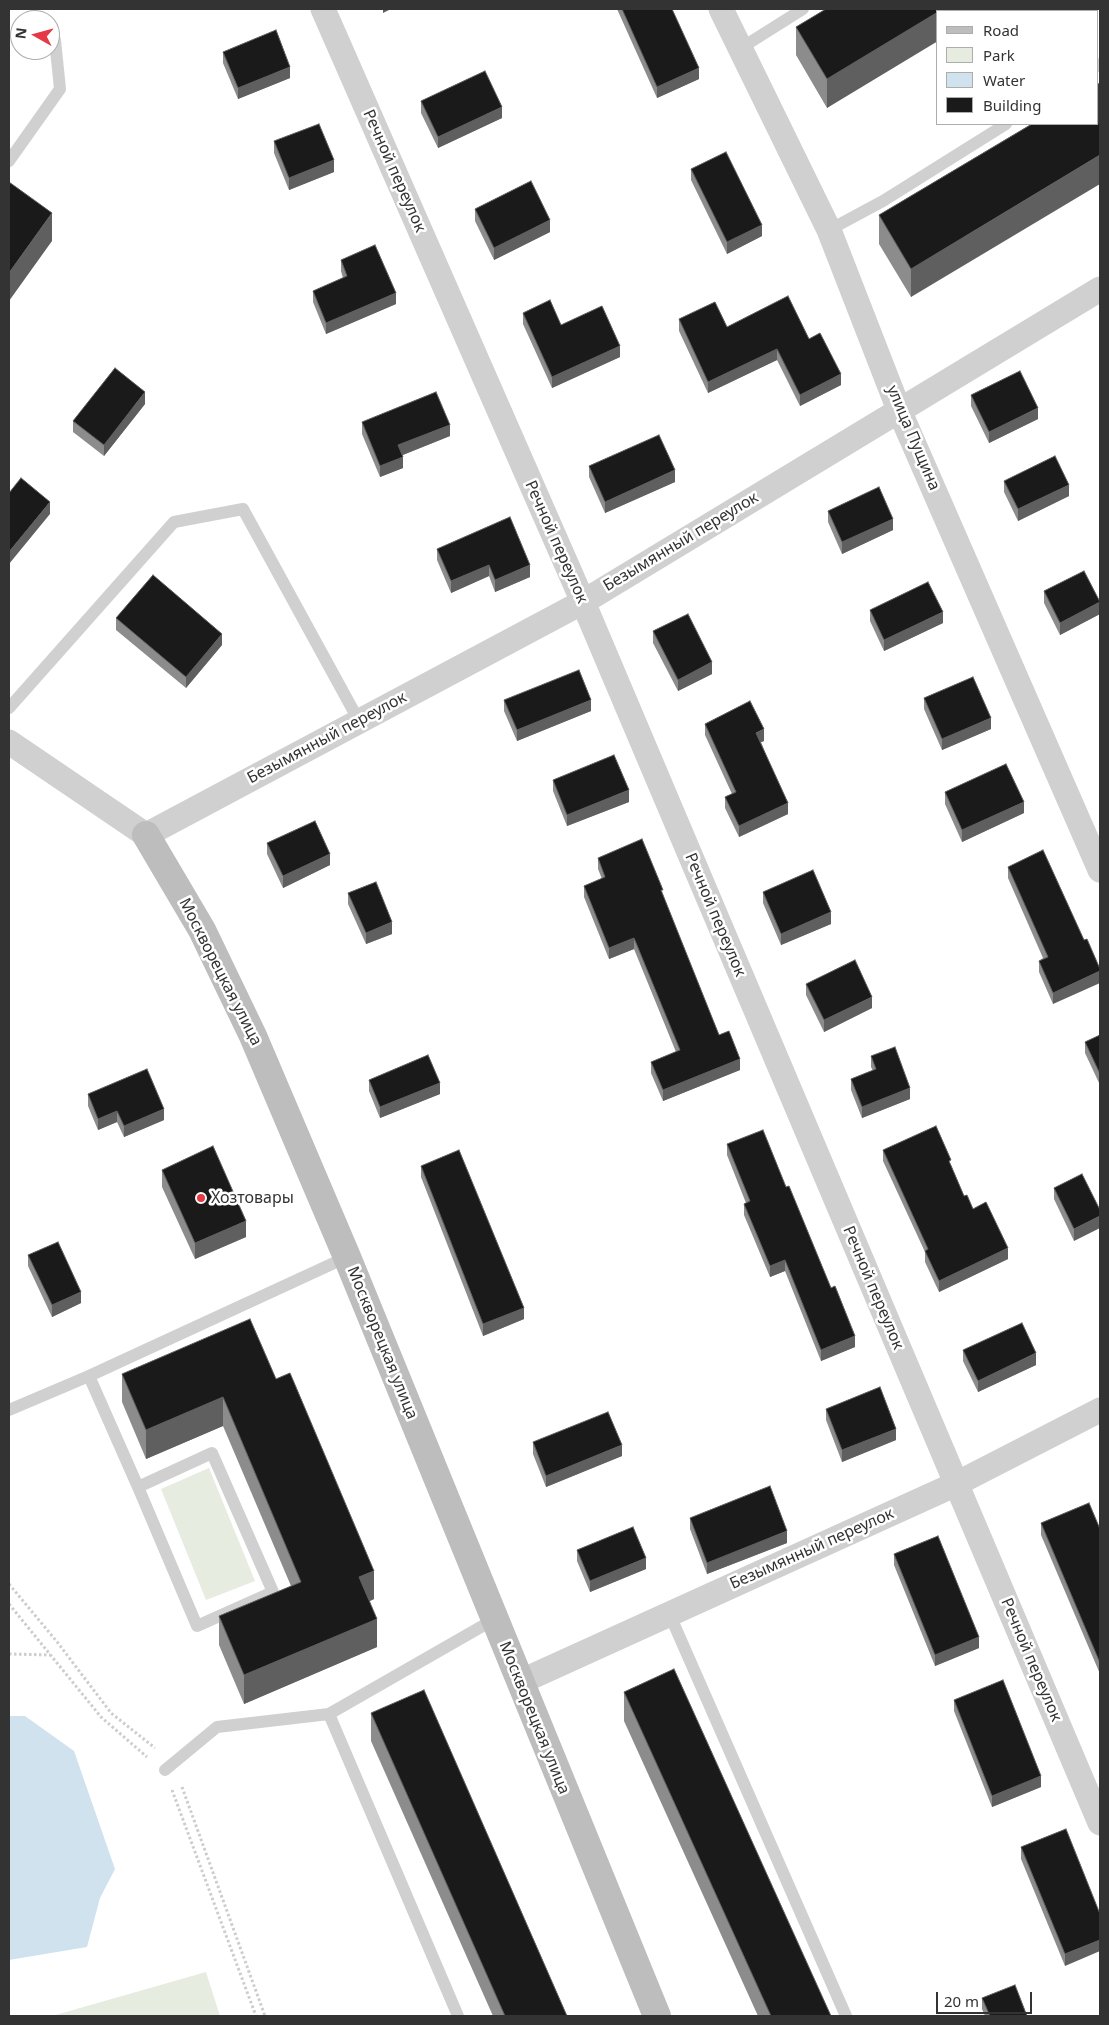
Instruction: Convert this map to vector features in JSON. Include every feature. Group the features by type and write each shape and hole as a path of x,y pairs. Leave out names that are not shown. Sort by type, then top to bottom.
{"street":[{"name":"Речной переулок","path":"323,9 582,602 1100,1823"},
{"name":"улица Пущина","path":"721,9 829,230 899,410 1100,870"},
{"name":"Безымянный переулок","path":"146,835 582,602 1100,289"},
{"name":"Москворецкая улица","path":"9,742 146,835 202,930 253,1036 347,1257 493,1620 657,2016"},
{"name":"Безымянный переулок","path":"520,1682 956,1484 1100,1410"}],"lane":[{"path":"741,48 804,9"},
{"path":"9,161 60,89 57,60"},
{"path":"829,230 883,201 1004,125"},
{"path":"9,708 174,522 243,509 359,721"},
{"path":"9,1410 90,1376 347,1257"},
{"path":"90,1376 197,1626 272,1592 212,1453 138,1487"},
{"path":"669,1613 846,2016"},
{"path":"165,1770 217,1727 329,1714 493,1620"},
{"path":"329,1714 458,2016"}],"path":[{"path":"9,1604 101,1717 152,1762 165,1770 256,2016"},
{"path":"9,1654 51,1656"}],"green space":[{"path":"209,1468 255,1581 206,1600 161,1489"},
{"path":"206,1972 220,2016 52,2016"}],"water":[{"path":"9,1716 25,1716 74,1751 115,1869 100,1898 87,1947 9,1960"}],"building":[{"path":"622,9 672,9 699,68 657,87"},
{"path":"826,9 944,9 936,10 936,13 827,79 796,27"},
{"path":"276,30 290,67 238,88 223,52"},
{"path":"485,71 502,107 438,137 421,101"},
{"path":"1099,84 1100,155 911,269 879,215 1030,125 1099,125"},
{"path":"319,124 334,160 289,178 274,141"},
{"path":"726,152 762,225 727,242 691,169"},
{"path":"531,181 550,220 494,248 475,209"},
{"path":"9,182 52,213 9,273"},
{"path":"375,245 396,293 326,323 313,291 347,276 341,260"},
{"path":"788,296 809,339 820,333 841,374 800,395 777,349 708,382 679,319 715,302 727,327"},
{"path":"550,300 561,325 602,306 620,346 552,377 523,313"},
{"path":"115,368 145,392 104,445 73,421"},
{"path":"1020,371 1038,408 989,432 971,395"},
{"path":"436,392 450,425 398,445 403,457 380,466 362,422"},
{"path":"659,435 675,470 605,502 589,466"},
{"path":"1055,456 1069,485 1018,509 1004,481"},
{"path":"21,478 50,502 9,552 9,493"},
{"path":"879,487 893,519 842,542 828,511"},
{"path":"510,517 530,565 495,580 489,565 451,581 437,549"},
{"path":"1084,571 1100,602 1060,623 1044,591"},
{"path":"153,575 222,634 186,677 116,618"},
{"path":"928,582 943,612 884,640 870,610"},
{"path":"688,614 712,662 678,680 653,631"},
{"path":"579,670 591,700 517,730 504,700"},
{"path":"973,677 991,718 942,739 924,698"},
{"path":"750,701 764,729 756,733 788,803 739,826 725,797 736,792 705,724"},
{"path":"614,755 629,790 567,815 553,780"},
{"path":"1006,764 1024,802 962,830 945,792"},
{"path":"315,821 330,854 283,876 267,843"},
{"path":"642,839 719,1035 729,1031 740,1059 663,1090 651,1062 680,1050 634,938 609,948 584,886 605,877 598,858"},
{"path":"1043,850 1084,940 1087,939 1100,969 1100,971 1053,993 1039,961 1048,957 1008,867"},
{"path":"813,870 831,912 781,934 763,892"},
{"path":"376,882 392,922 366,933 348,893"},
{"path":"855,960 872,997 824,1020 806,984"},
{"path":"1100,1035 1100,1074 1085,1042"},
{"path":"895,1047 910,1088 862,1107 851,1079 876,1069 871,1056"},
{"path":"428,1055 440,1083 380,1107 369,1080"},
{"path":"147,1069 164,1109 124,1126 117,1111 98,1119 88,1094"},
{"path":"936,1126 964,1196 967,1195 973,1209 986,1202 1008,1248 939,1281 925,1251 928,1249 883,1150"},
{"path":"763,1130 786,1187 789,1186 831,1288 835,1286 855,1336 821,1350 785,1260 770,1266 744,1204 750,1201 727,1144"},
{"path":"213,1146 246,1221 195,1243 162,1170"},
{"path":"459,1150 524,1308 483,1324 421,1166"},
{"path":"1082,1174 1100,1210 1100,1216 1074,1229 1054,1188"},
{"path":"58,1242 81,1292 52,1305 28,1255"},
{"path":"250,1319 276,1379 290,1373 374,1571 359,1577 377,1619 244,1675 219,1616 301,1582 223,1397 146,1430 122,1374"},
{"path":"1022,1323 1036,1353 978,1381 963,1350"},
{"path":"880,1387 896,1429 842,1450 826,1409"},
{"path":"608,1412 622,1445 546,1476 533,1442"},
{"path":"770,1486 787,1531 707,1563 690,1518"},
{"path":"1089,1503 1100,1529 1100,1663 1041,1523"},
{"path":"633,1527 646,1558 590,1581 577,1550"},
{"path":"938,1536 979,1637 935,1655 894,1554"},
{"path":"674,1669 831,2016 771,2016 624,1692"},
{"path":"1003,1680 1041,1776 992,1796 954,1700"},
{"path":"424,1690 567,2016 505,2016 371,1713"},
{"path":"1066,1829 1100,1914 1100,1940 1065,1954 1021,1847"},
{"path":"1015,1985 1027,2016 990,2016 982,1998"}],"place":[{"name":"Хозтовары","path":"201,1198"}]}
